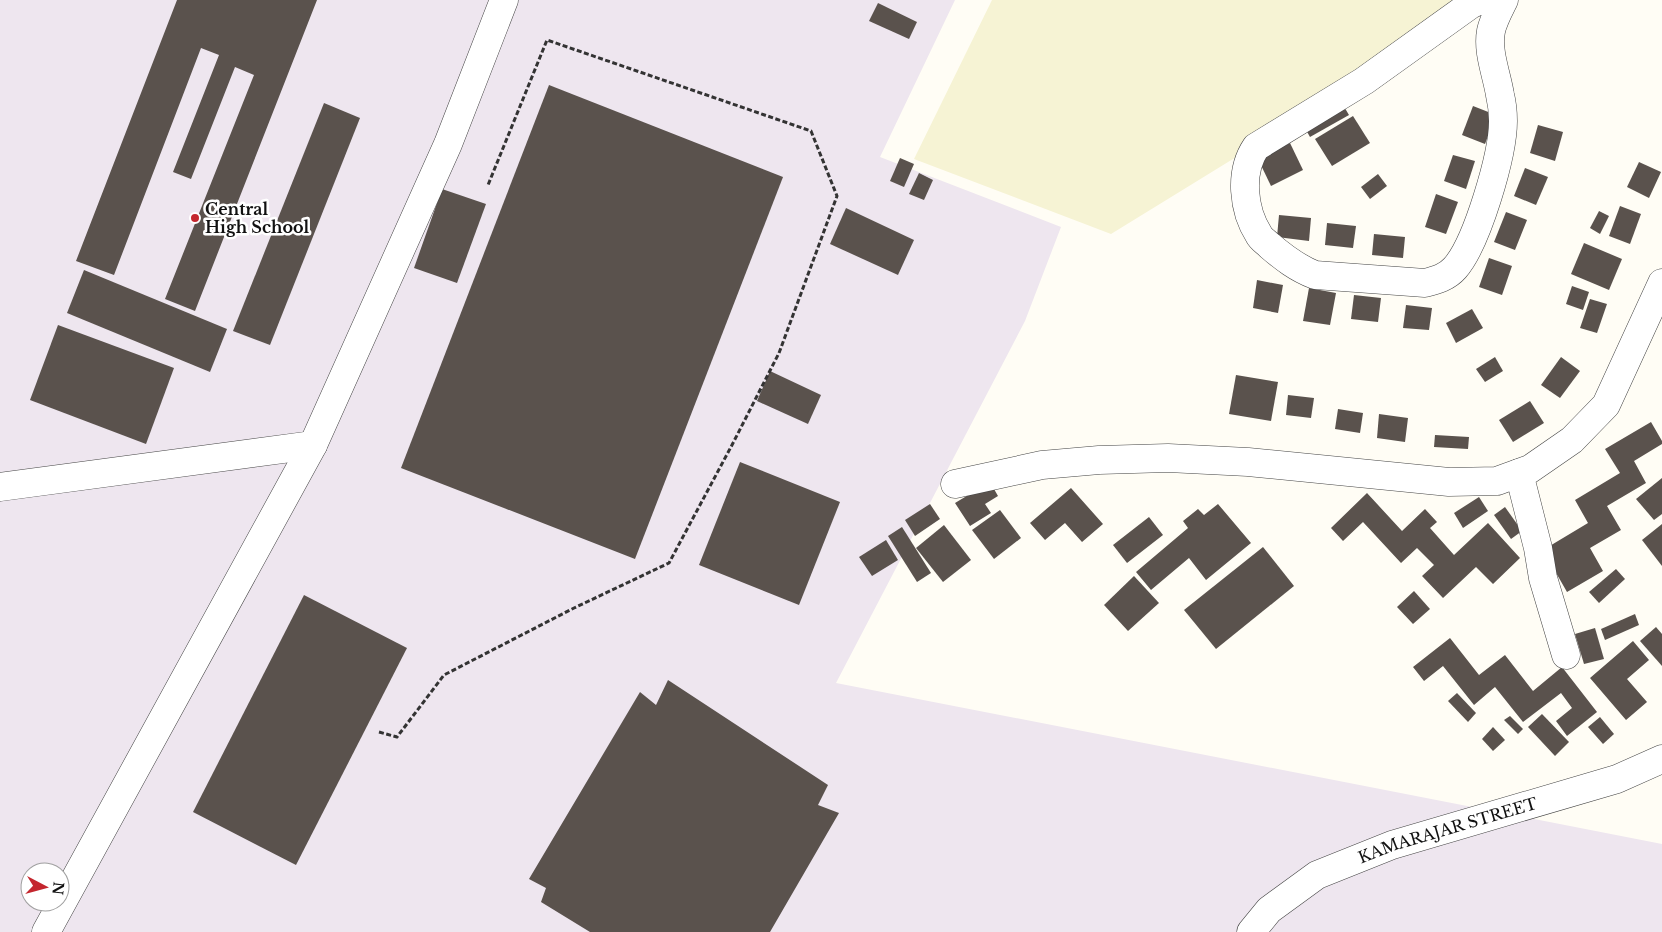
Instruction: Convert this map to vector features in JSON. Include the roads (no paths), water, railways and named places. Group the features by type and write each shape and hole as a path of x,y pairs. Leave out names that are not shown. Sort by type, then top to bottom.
{"street":[{"path":"46,932 313,445 448,144 504,0"},
{"path":"1480,0 1470,5 1364,81 1256,147 1250,155 1246,167 1244,187 1247,207 1259,236 1286,260 1299,269 1315,275 1425,283 1442,278 1454,269 1466,254 1481,215 1500,154 1503,122 1501,96 1491,53 1491,32 1504,0"},
{"path":"955,484 1042,465 1099,460 1168,458 1248,462 1449,482 1497,481 1530,469 1572,440 1606,405 1662,283"},
{"path":"0,487 313,445"},
{"path":"1519,473 1538,548 1543,578 1566,655"},
{"name":"KAMARAJAR STREET","path":"1251,932 1269,910 1317,876 1392,845 1617,779 1662,759"}],"place":[{"name":"Central High School","path":"195,218"}]}
